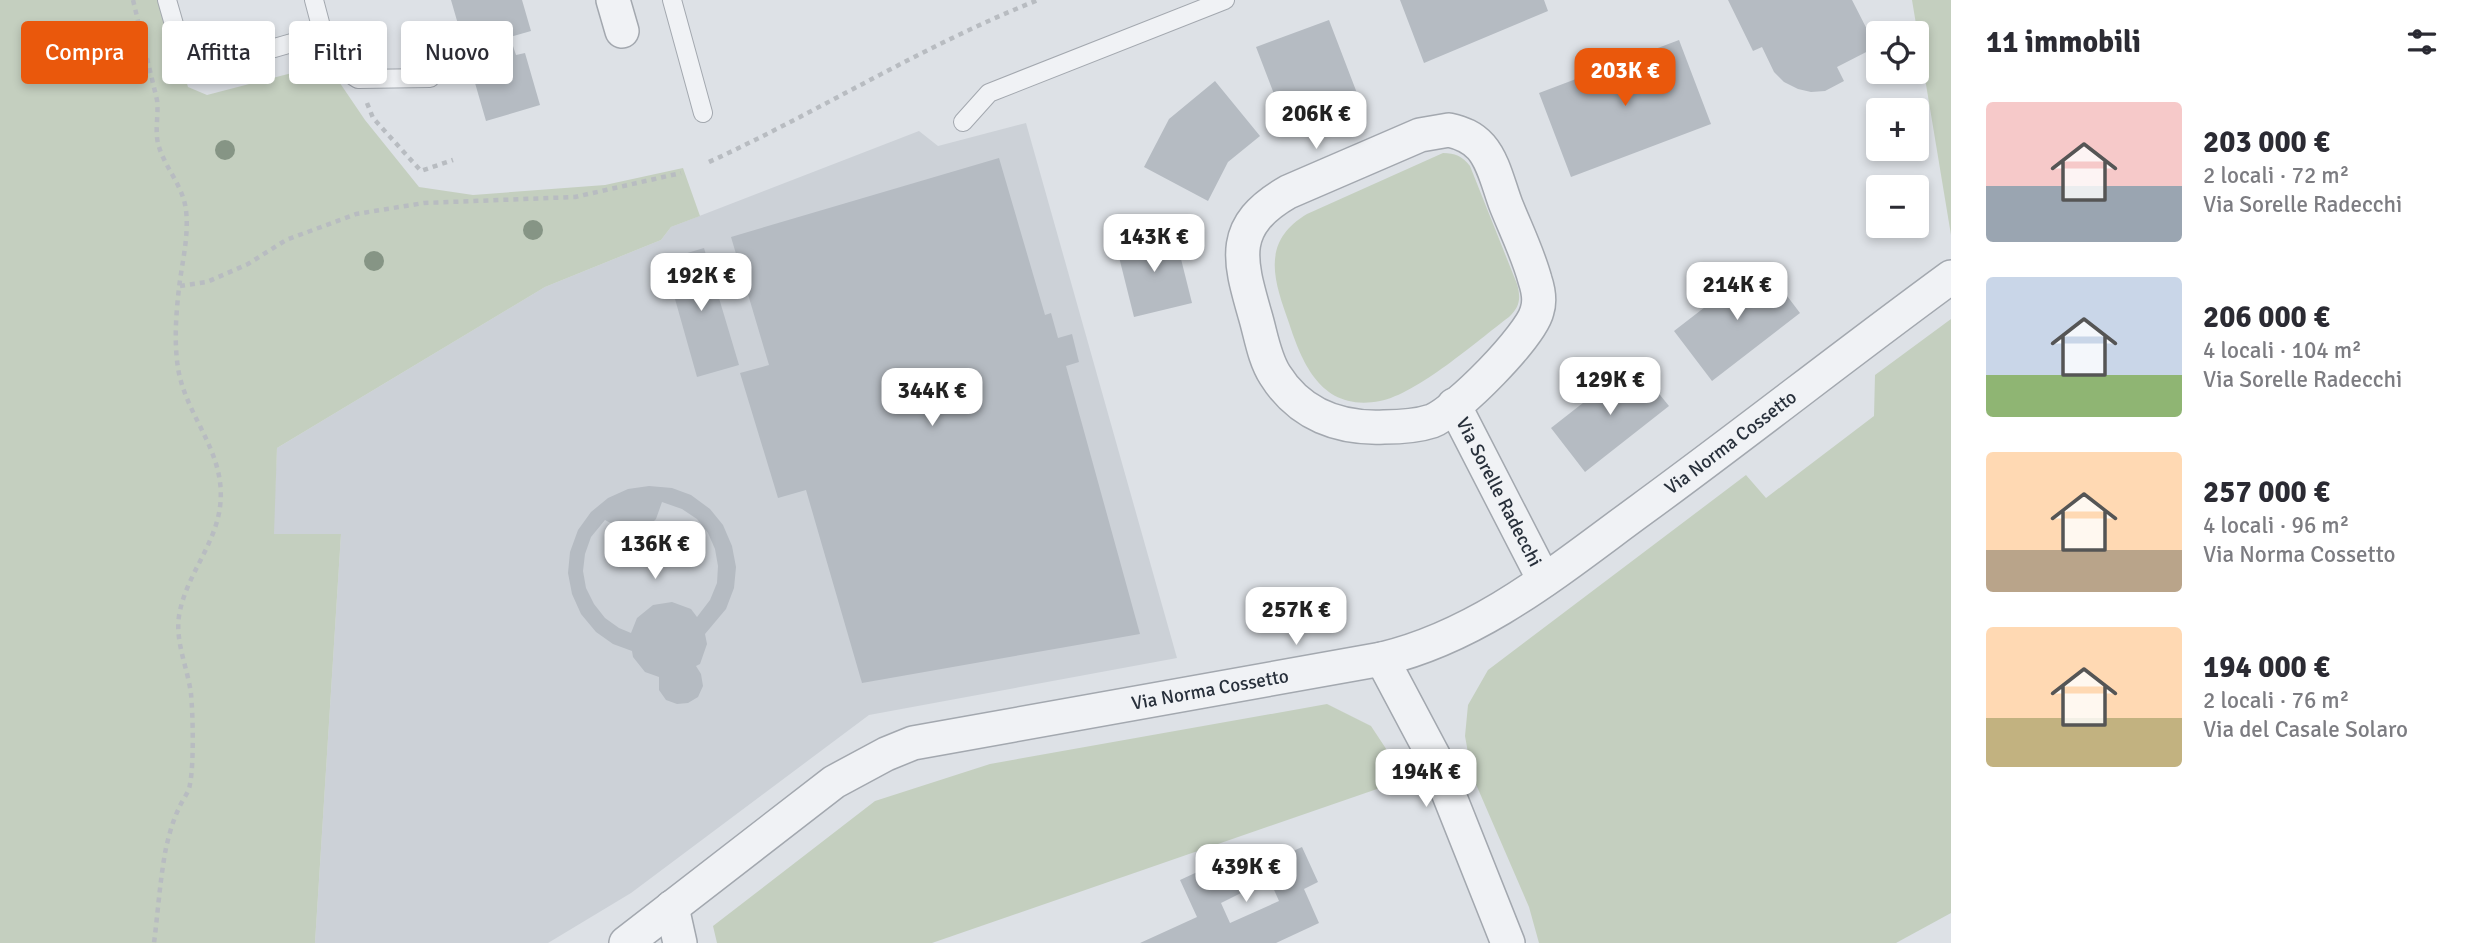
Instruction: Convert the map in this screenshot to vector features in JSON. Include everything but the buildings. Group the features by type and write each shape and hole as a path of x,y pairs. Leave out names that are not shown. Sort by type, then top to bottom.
{"street":[{"name":"Via Sorelle Radecchi","path":"1449,130 1473,139 1489,159 1535,281 1538,299 1537,311 1521,339 1454,405 1433,420 1400,427 1366,428 1345,425 1311,412 1284,387 1268,362 1243,273 1241,256 1244,239 1251,226 1271,202 1288,192 1420,135 1449,130"},
{"name":"Via Norma Cossetto","path":"626,943 834,782 913,743 1382,659 1428,645 1486,618 1544,580 1951,277"},
{"name":"Via Sorelle Radecchi","path":"1454,405 1544,580"},
{"path":"1382,659 1434,757 1508,943"},
{"path":"672,907 680,943"}],"lane":[{"path":"167,0 188,73 289,44"},
{"path":"314,0 320,21"},
{"path":"672,0 703,113"},
{"path":"963,122 989,93 1224,0"}],"path":[{"path":"133,0 157,100 159,116 155,135 159,150 180,187 186,210 186,251 179,286 176,336 178,368 187,402 208,440 219,470 220,508 178,617 181,648 191,695 190,786 178,809 166,848 154,943"},
{"path":"709,162 830,102 869,79 998,16 1038,0"},
{"path":"360,84 373,118 421,171 453,160"},
{"path":"179,286 206,282 248,264 286,240 356,214 424,202 575,197 681,173"}],"shaded area":[{"path":"1026,123 1177,658 869,715 631,893 548,943 315,943 341,534 273,534 277,448 545,287 661,240 671,227 919,131 938,146"}],"green space":[{"path":"0,0 162,0 168,21 162,21 162,84 187,84 188,87 207,95 250,84 275,84 275,77 289,74 289,84 341,84 365,120 419,187 473,195 605,185 683,168 700,216 671,227 661,240 545,287 277,448 274,534 341,534 315,943 0,943"},
{"path":"1912,0 1951,0 1951,235 1926,84 1929,84 1929,21 1915,21"},
{"path":"1443,153 1458,156 1470,166 1517,284 1517,306 1509,317 1464,352 1411,388 1380,401 1360,403 1344,400 1318,382 1301,355 1276,277 1275,263 1282,237 1307,214"},
{"path":"1951,319 1951,913 1896,943 1539,943 1529,907 1472,775 1465,736 1468,705 1488,670 1746,475 1766,498 1874,416 1875,375"},
{"path":"1327,704 1371,726 1406,779 932,943 717,943 713,926 875,801 990,764"}]}
